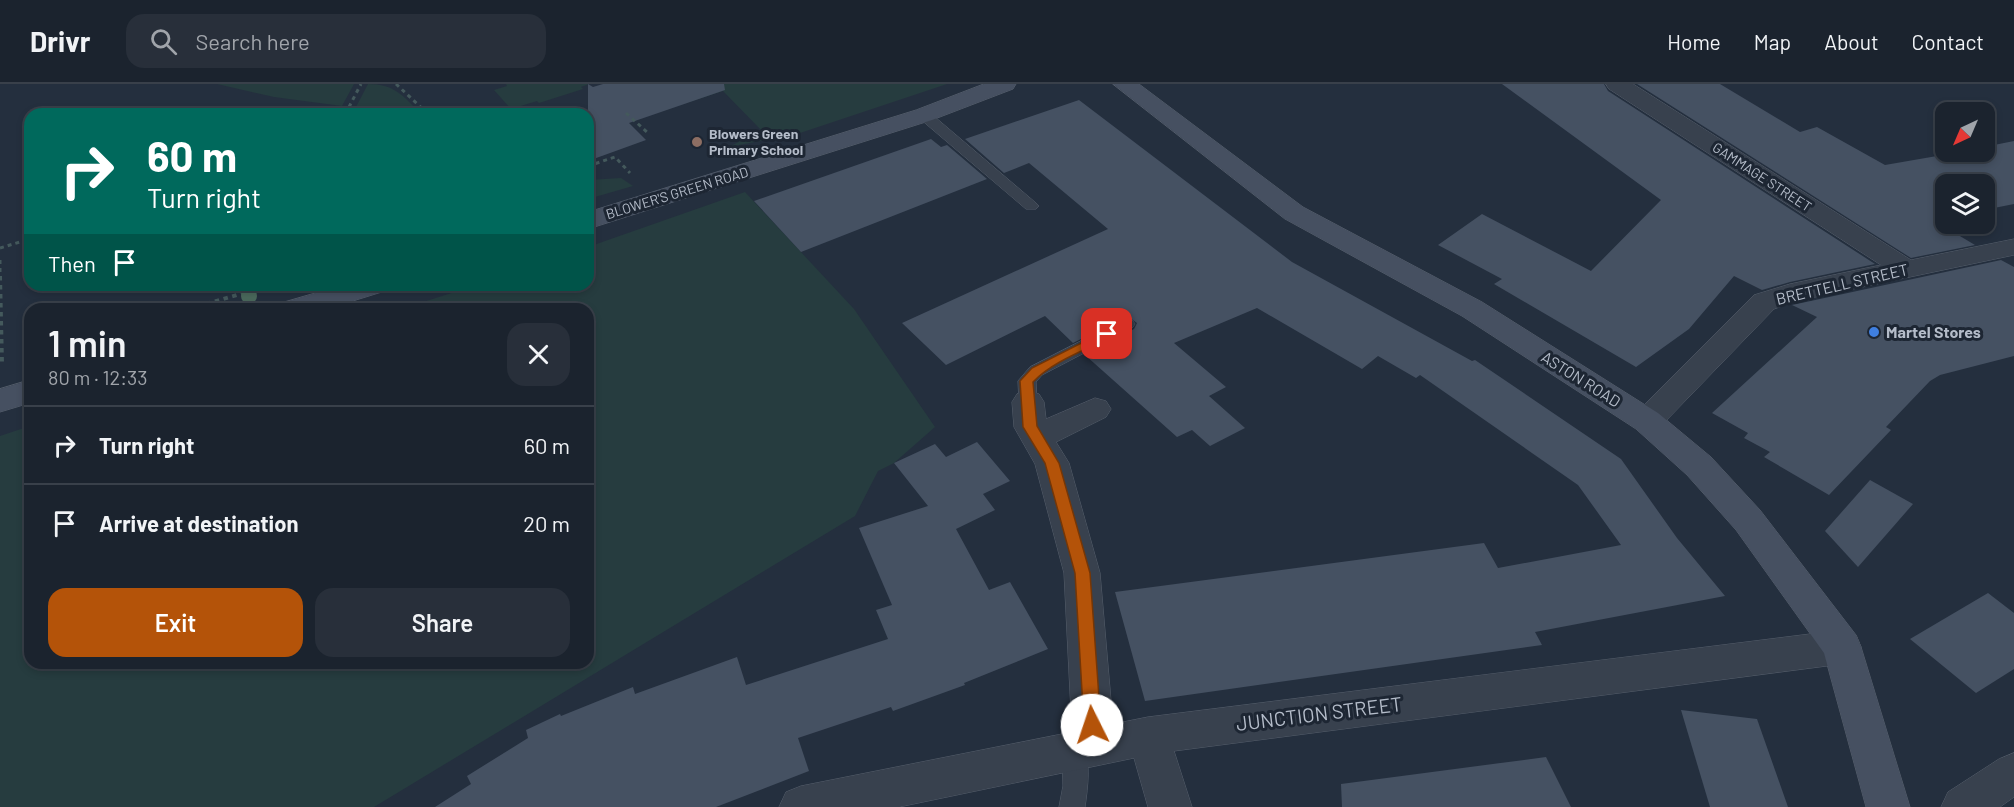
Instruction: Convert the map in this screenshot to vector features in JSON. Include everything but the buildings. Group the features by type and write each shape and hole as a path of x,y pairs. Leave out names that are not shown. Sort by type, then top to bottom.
{"main road":[{"name":"BLOWER'S GREEN ROAD","path":"594,219 924,115 1005,84"},
{"name":"ASTON ROAD","path":"1124,84 1294,213 1472,309 1647,421 1699,466 1748,520 1842,647 1888,807"},
{"path":"1152,84 1172,122"},
{"path":"315,303 355,291"},
{"path":"0,400 24,393"}],"street":[{"name":"GAMMAGE STREET","path":"1617,84 1906,269"},
{"name":"BRETTELL STREET","path":"1647,421 1764,302 1790,293 2014,247"},
{"path":"1028,402 1030,427 1052,463 1082,573 1084,748"},
{"path":"1036,438 1095,409"},
{"name":"JUNCTION STREET","path":"801,807 1148,736 1842,647"},
{"path":"1148,736 1170,807"},
{"path":"1963,807 2014,773"}],"lane":[{"path":"924,115 1030,206"},
{"path":"1028,402 1027,381 1036,371 1126,324"},
{"path":"1072,807 1084,748"}],"path":[{"path":"349,107 361,84"},
{"path":"396,84 422,108"},
{"path":"626,112 648,133"},
{"path":"0,248 24,241"},
{"path":"0,260 2,364"},
{"path":"210,303 250,291"}],"green space":[{"path":"217,84 354,84 342,106 274,97"},
{"path":"368,84 385,86 398,92 415,108 364,108 356,107"},
{"path":"506,84 589,84 581,87 583,89 514,108 510,108 494,90 507,86"},
{"path":"676,84 947,84 797,134 729,147 761,130 723,91 680,105"},
{"path":"621,178 633,186 594,197 594,180"},
{"path":"745,192 854,309 935,427 894,463 878,471 855,516 374,807 0,807 0,436 24,428 24,669 594,669 594,303 420,303 458,291 594,291 594,245"}],"place":[{"name":"Blowers Green Primary School","path":"697,142"},
{"name":"Martel Stores","path":"1874,332"}],"route":[{"path":"1092,725 1082,573 1052,463 1030,427 1027,381 1036,371 1107,334"}]}
